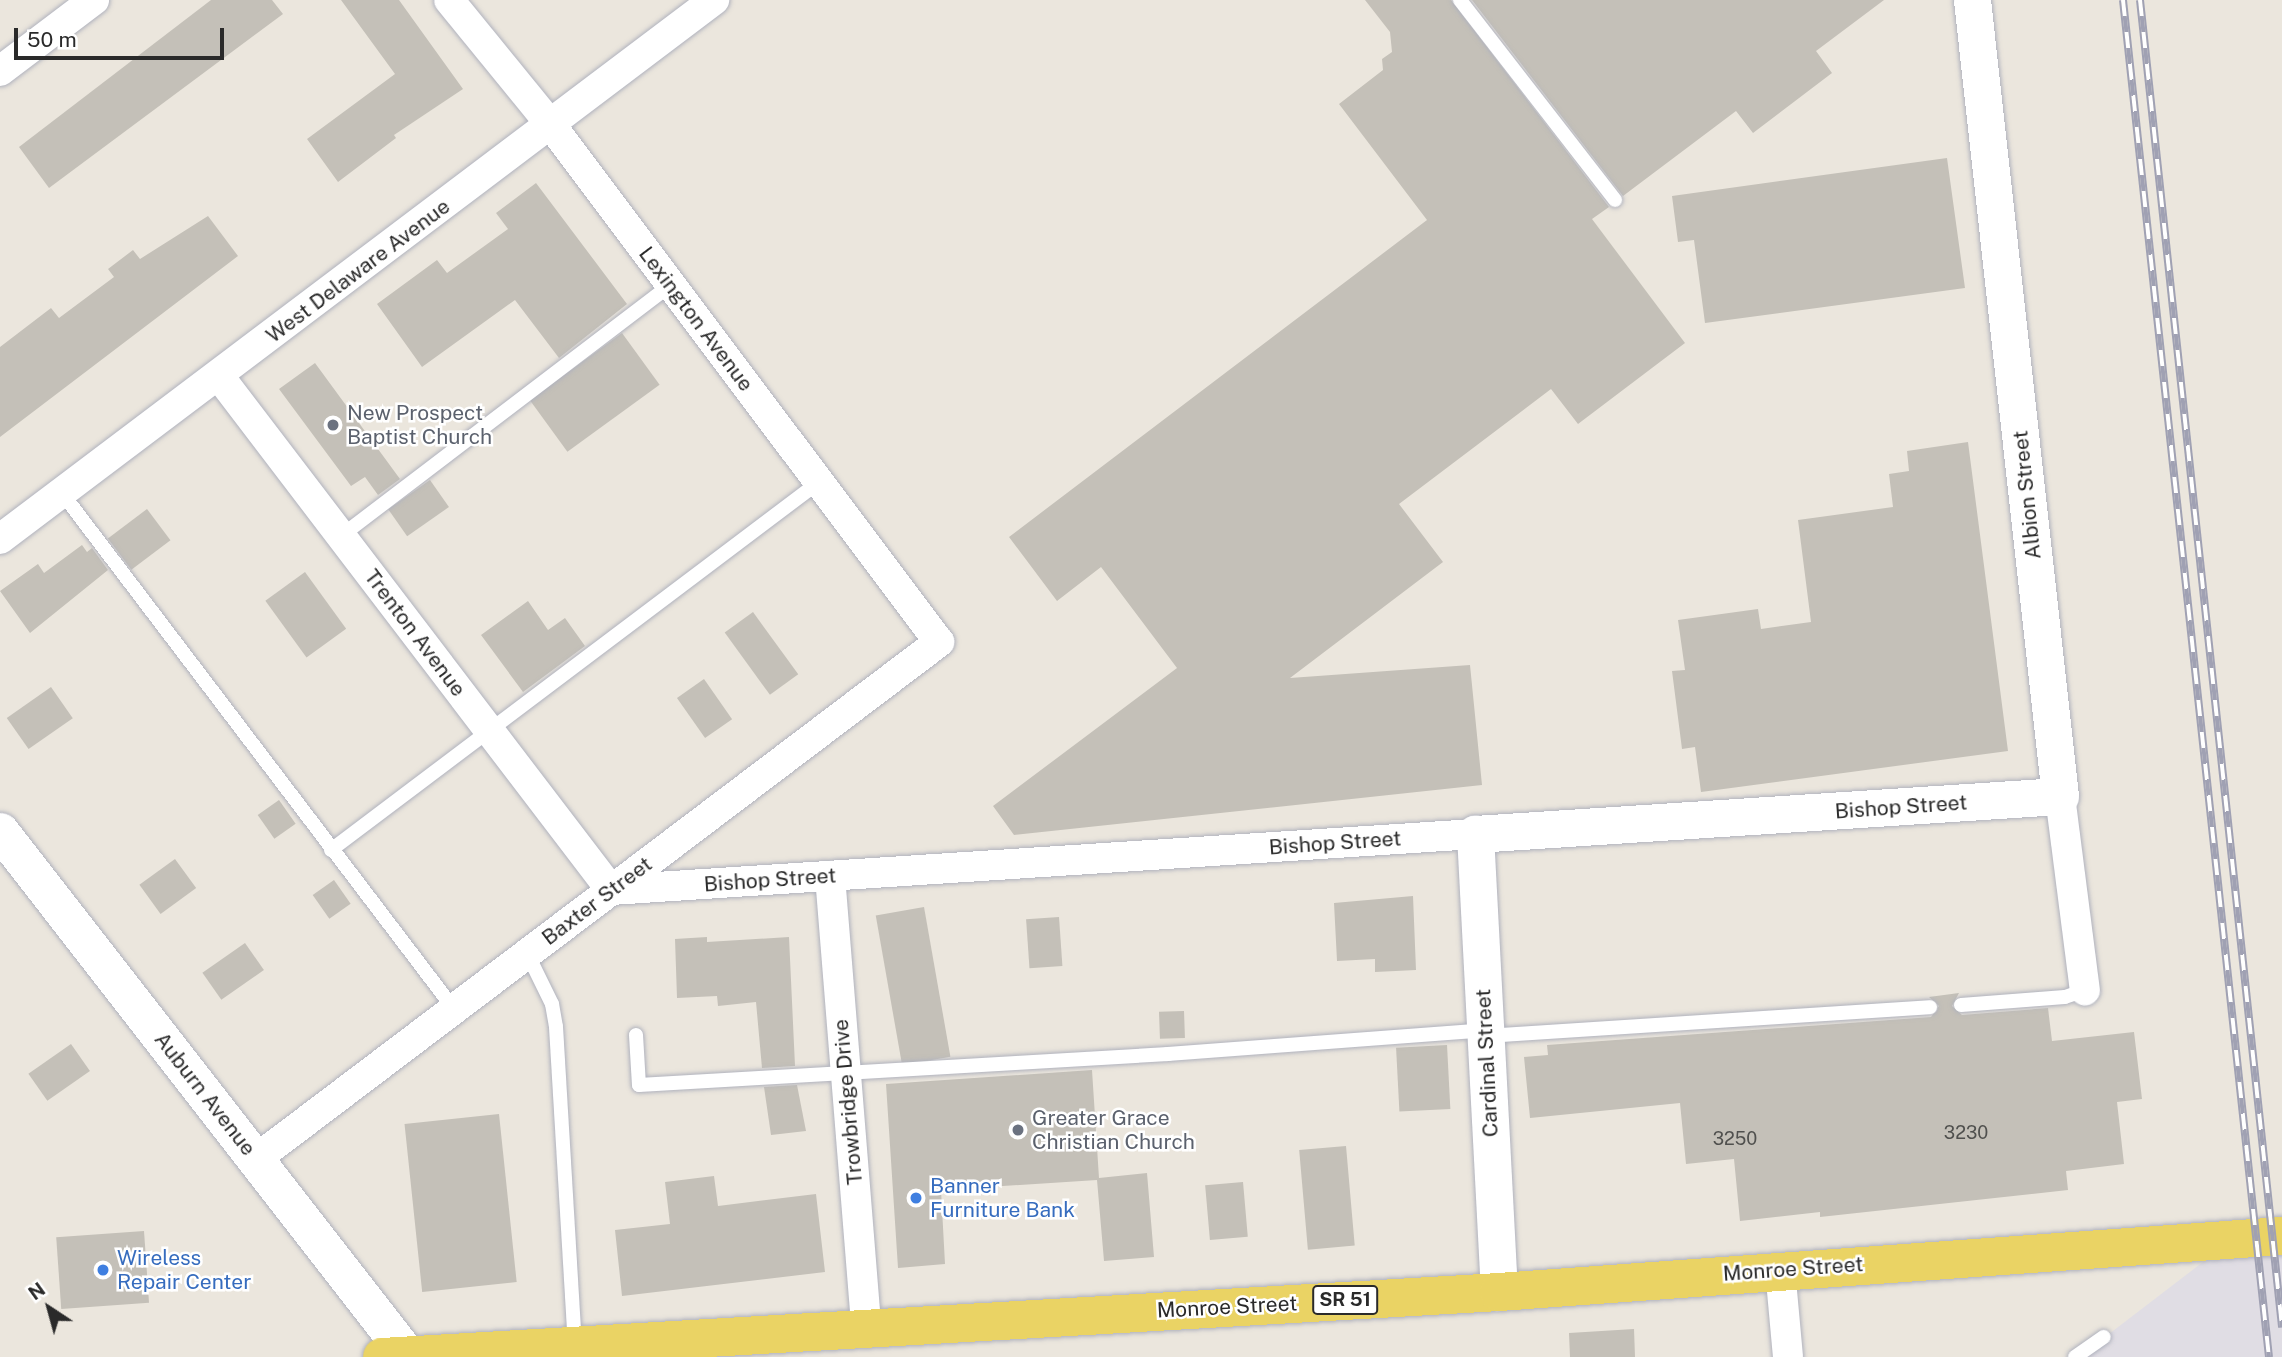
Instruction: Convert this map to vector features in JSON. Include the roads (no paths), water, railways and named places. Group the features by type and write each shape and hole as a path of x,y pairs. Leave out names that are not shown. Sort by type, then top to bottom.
{"main road":[{"name":"Monroe Street","path":"401,1357 575,1345 795,1338 866,1327 1499,1292 1780,1269 2282,1236"}],"street":[{"path":"0,71 93,0"},
{"name":"Lexington Avenue","path":"449,0 551,125 939,642"},
{"name":"West Delaware Avenue","path":"0,539 714,0"},
{"name":"Albion Street","path":"1972,0 2060,796 2085,990"},
{"name":"Trenton Avenue","path":"219,376 611,890"},
{"name":"Baxter Street","path":"256,1159 939,642"},
{"name":"Bishop Street","path":"611,890 2060,796"},
{"name":"Auburn Avenue","path":"0,831 256,1159 401,1357"},
{"name":"Cardinal Street","path":"1475,834 1499,1292"},
{"name":"Trowbridge Drive","path":"830,876 866,1327"},
{"path":"1780,1269 1788,1357"}],"lane":[{"path":"1460,0 1615,200"},
{"path":"341,536 670,285"},
{"path":"331,850 819,482"},
{"path":"62,493 454,1009"},
{"path":"527,953 552,1004 556,1027 575,1345"},
{"path":"1961,1005 2065,997 2085,990"},
{"path":"636,1035 639,1085 1930,1007"},
{"path":"2075,1357 2104,1337"}],"railway":[{"path":"2123,0 2269,1357"},
{"path":"2140,0 2282,1327"}],"place":[{"name":"New Prospect Baptist Church","path":"333,425"},
{"name":"Greater Grace Christian Church","path":"1018,1130"},
{"name":"Banner Furniture Bank","path":"916,1198"},
{"name":"Wireless Repair Center","path":"103,1270"}]}
